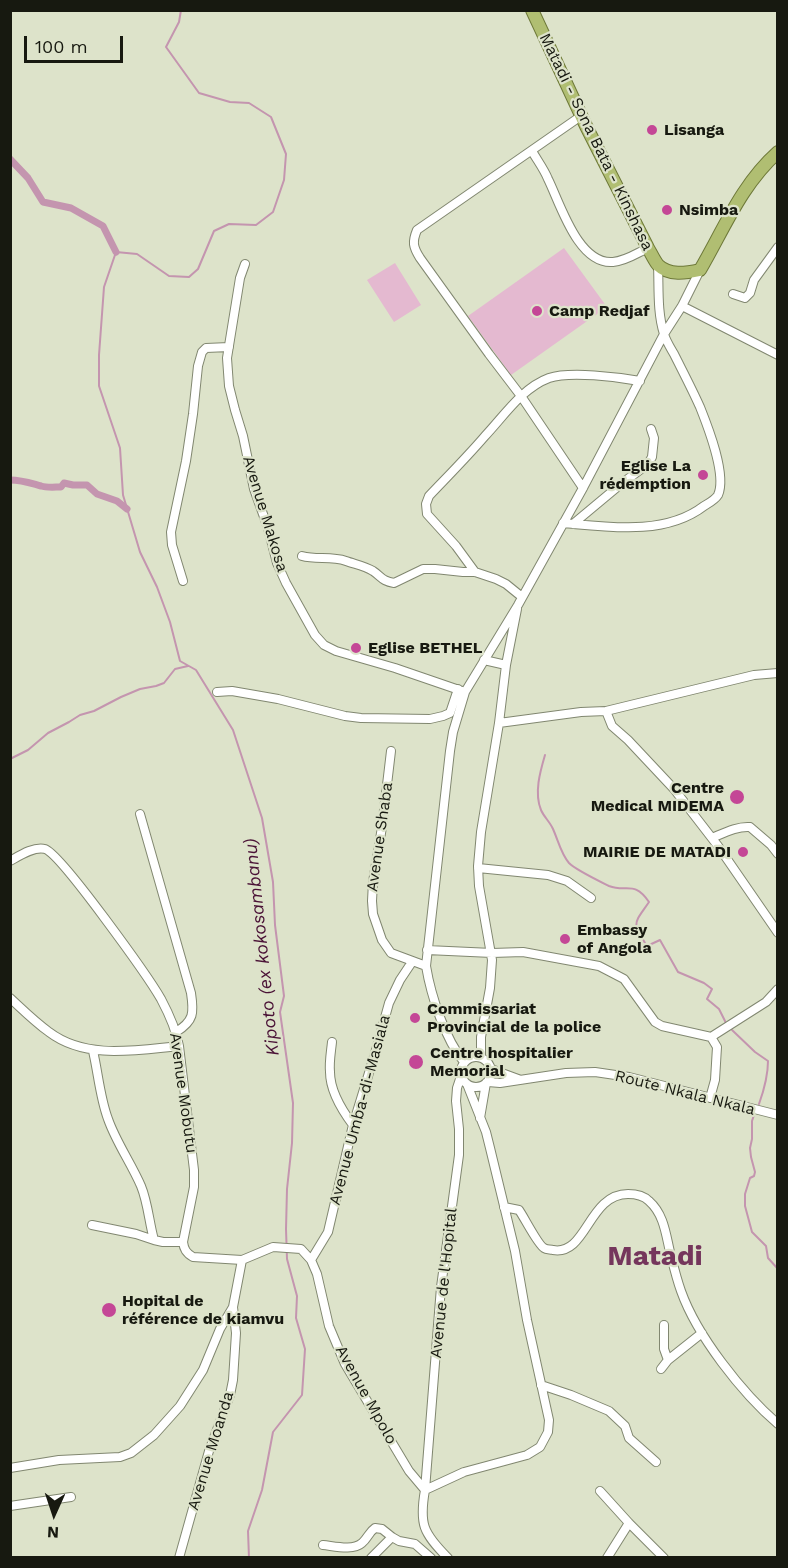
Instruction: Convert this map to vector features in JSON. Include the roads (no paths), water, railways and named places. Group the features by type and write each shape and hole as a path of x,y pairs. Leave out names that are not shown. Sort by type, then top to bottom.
{"highway":[{"name":"Matadi - Sona Bata - Kinshasa","path":"532,10 581,116 658,265 669,272 700,270"},
{"path":"700,270 727,217 749,183 777,152"}],"street":[{"path":"581,116 417,230 413,240 414,249 420,258 521,396 583,488"},
{"path":"532,150 548,177 572,231 582,246 604,261 613,262 648,248"},
{"path":"733,294 745,298 750,293 754,280 777,247"},
{"name":"Avenue Makosa","path":"245,264 240,278 229,347 227,368 229,386 243,436 254,489 277,563 290,590 315,635 324,645 336,651 462,691"},
{"path":"563,523 630,528 652,525 675,520 698,511 717,498 720,487 717,457 710,433 699,405 664,334 658,265"},
{"path":"218,692 232,691 279,699 353,717 430,719 450,713 520,601 700,270"},
{"path":"682,306 777,355"},
{"path":"183,581 172,545 171,532 186,461 198,366 202,352 206,348 229,347"},
{"path":"475,572 428,514 426,504 429,496 521,396 540,382 551,377 577,375 640,381"},
{"path":"573,524 648,464 652,457 654,438 651,429"},
{"path":"302,556 312,559 342,560 365,567 381,579 394,583 423,569 475,572 506,584 520,601"},
{"path":"481,1057 481,1037 492,975 492,953 479,885 481,832 506,665 520,601"},
{"path":"484,660 506,665"},
{"path":"499,723 606,711 754,675 777,673"},
{"path":"462,691 450,751 426,966 429,987 449,1040 464,1062"},
{"path":"606,711 612,726 674,789 712,838 777,933"},
{"name":"Avenue Shaba","path":"391,751 382,827 372,882 372,902 375,920 387,948 412,962 426,966"},
{"path":"140,814 191,993 194,1011 188,1025 176,1032"},
{"path":"712,838 746,826 771,845 777,854"},
{"name":"Avenue Mobutu","path":"10,861 38,849 44,849 54,856 94,904 146,976 160,998 176,1032 194,1170 194,1187 183,1242"},
{"path":"478,868 548,875 567,881 591,898"},
{"path":"427,950 523,952 599,966 624,979 655,1022 662,1026 711,1037 766,1002 777,989"},
{"name":"Avenue Umba-di-Masiala","path":"311,1260 328,1232 352,1125 389,1003 412,962"},
{"path":"10,999 50,1033 93,1051 113,1052 179,1046"},
{"path":"766,1002 777,1004"},
{"path":"710,1098 715,1080 717,1047 711,1037"},
{"path":"332,1042 330,1072 332,1087 352,1125"},
{"path":"93,1051 107,1116 147,1201 154,1240"},
{"path":"448,1557 426,1532 422,1509 425,1490 464,1472 527,1455 540,1447 548,1432 549,1420 527,1320 515,1251 486,1132 480,1119 467,1084 461,1076 460,1071 464,1062 475,1056 481,1057 491,1069 480,1119"},
{"path":"491,1069 520,1080"},
{"name":"Route Nkala Nkala","path":"487,1082 496,1084 566,1073 595,1072 629,1077 777,1115"},
{"name":"Avenue de l'Hopital","path":"425,1490 441,1287 459,1155 456,1101 461,1076"},
{"path":"467,1084 477,1087 487,1082"},
{"path":"504,1207 519,1210 536,1240 544,1248 560,1251 573,1246 602,1204 613,1197 636,1194 649,1201 663,1221 670,1255 682,1293 702,1333 727,1368 760,1408 777,1424"},
{"path":"10,1468 59,1460 112,1458 131,1453 154,1435 180,1406 203,1370 220,1329 233,1307 242,1260 193,1257 187,1254 183,1242 163,1242 92,1225"},
{"name":"Avenue Mpolo","path":"242,1260 273,1247 301,1249 311,1260 317,1274 329,1326 345,1364 409,1471 425,1490"},
{"name":"Avenue Moanda","path":"179,1557 209,1451 230,1395 236,1333 233,1307"},
{"path":"664,1326 664,1349 668,1360"},
{"path":"661,1369 668,1360 702,1333"},
{"path":"541,1385 609,1411 625,1426 628,1438 656,1462"},
{"path":"600,1491 664,1557"},
{"path":"10,1506 71,1497"},
{"path":"607,1557 630,1523"},
{"path":"323,1545 353,1548 360,1545 375,1528 382,1529 399,1541 415,1544 430,1557"},
{"path":"371,1557 392,1537"}],"waterway":[{"name":"Kipoto (ex kokosambanu)","path":"181,10 179,22 166,47 199,93 230,102 249,103 271,117 286,154 284,180 273,212 256,225 229,224 214,231 198,269 189,277 169,276 137,254 116,252 104,287 99,355 99,386 120,448 123,495 140,552 157,587 170,622 180,661 196,670 233,730 262,818 273,882 275,925 284,996 280,1012 293,1103 287,1189 287,1259 297,1296 296,1318 305,1349 302,1395 273,1432 262,1490 248,1531 249,1558"},
{"path":"10,159 28,178 43,202 71,208 103,226 116,252"},
{"path":"10,480 43,487 61,487 64,483 87,485 97,494 117,501 127,509"},
{"path":"10,759 28,750 48,733 80,715 94,711 140,689 164,683 175,669 188,666"},
{"path":"545,755 538,782 539,803 566,859 577,869 609,886 634,889 644,895 649,902 636,923 638,932 647,946 660,940 678,972 712,989 707,999 719,1009 726,1023"},
{"path":"732,1030 768,1061 759,1104"},
{"path":"754,1115 750,1148 755,1172 750,1178 745,1194 745,1206 752,1232 766,1246 768,1258 778,1269"}],"place":[{"name":"Lisanga","path":"652,130"},
{"name":"Nsimba","path":"667,210"},
{"name":"Camp Redjaf","path":"537,311"},
{"name":"Eglise La rédemption","path":"703,475"},
{"name":"Eglise BETHEL","path":"356,648"},
{"name":"Centre Medical MIDEMA","path":"737,797"},
{"name":"MAIRIE DE MATADI","path":"743,852"},
{"name":"Embassy of Angola","path":"565,939"},
{"name":"Commissariat Provincial de la police","path":"415,1018"},
{"name":"Centre hospitalier Memorial","path":"416,1062"},
{"name":"Hopital de référence de kiamvu","path":"109,1310"}],"district":[{"name":"Matadi","path":"655,1257"}]}
